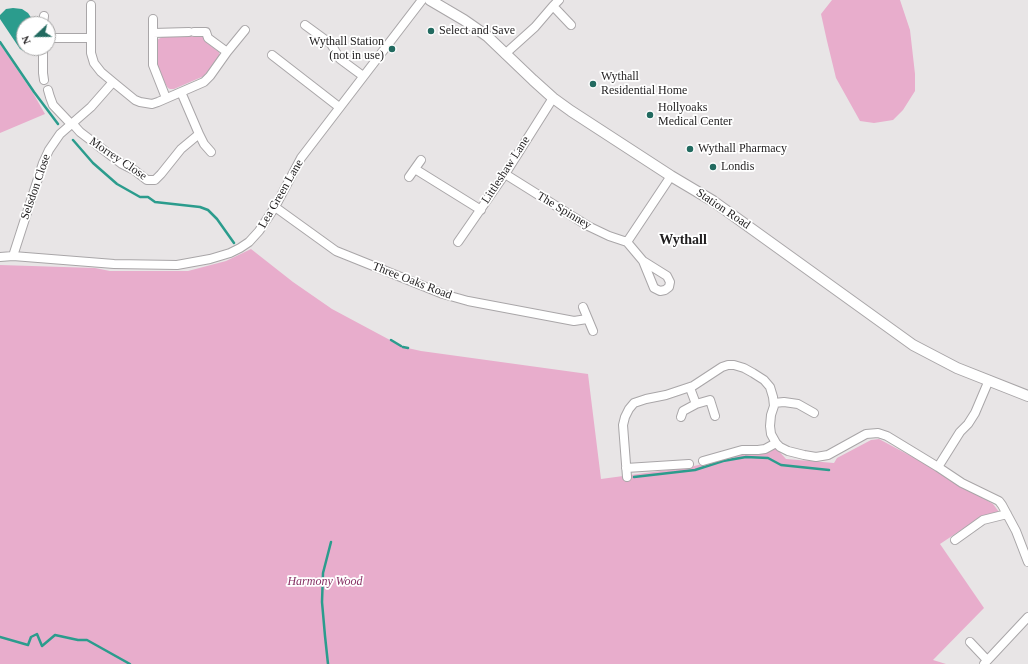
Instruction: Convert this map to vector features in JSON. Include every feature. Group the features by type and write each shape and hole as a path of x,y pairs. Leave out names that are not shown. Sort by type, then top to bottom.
{"street":[{"name":"Lea Green Lane","path":"0,257 13,256 114,264 177,265 210,259 230,253 240,248 249,242 259,231 275,207 301,158 422,0"},
{"name":"Station Road","path":"430,0 487,36 553,98 571,112 671,176 707,197 751,227 913,345 958,368 1028,396"},
{"path":"505,54 535,27 556,3 571,25"},
{"path":"91,5 91,53 94,63 101,72 135,100 152,104 204,82 245,30"},
{"path":"153,19 153,65 166,98"},
{"path":"305,25 331,44 340,59 363,76"},
{"path":"153,33 206,32 208,38 227,52"},
{"path":"56,38 91,38"},
{"path":"272,55 340,107"},
{"path":"43,56 44,80"},
{"name":"Selsdon Close","path":"13,256 43,163 49,150 60,134 91,107 113,82"},
{"path":"48,90 53,105 71,124"},
{"path":"181,92 199,134 204,144 211,152"},
{"name":"Littleshaw Lane","path":"458,242 505,174 553,98"},
{"name":"Morrey Close","path":"71,124 122,164 151,181 158,178 181,149 199,134"},
{"path":"410,177 421,160"},
{"path":"415,169 481,210"},
{"name":"The Spinney","path":"505,174 588,226 608,236 627,242"},
{"path":"643,261 627,242 671,176"},
{"name":"Three Oaks Road","path":"275,207 336,251 443,294 468,301 574,321 588,319"},
{"path":"583,307 594,331"},
{"path":"689,464 627,473 623,425 625,417 634,403 690,388 722,367 734,365 744,368 764,380 770,387 774,396 770,426 771,434 780,447 788,451 816,457 828,456 866,434 878,433 887,436 962,483 999,501 1025,544 1028,562"},
{"path":"938,467 960,432 968,424 975,413 989,380"},
{"path":"690,388 696,404"},
{"path":"681,417 683,411 696,404 710,400 715,416"},
{"path":"774,403 784,402 798,404 814,412"},
{"path":"703,461 742,450 765,449 776,443"},
{"path":"955,540 983,520 1007,514"},
{"path":"970,642 985,662 1027,620"}],"green space":[{"path":"832,0 900,0 910,30 915,74 915,91 903,110 893,120 874,123 860,121 836,78 821,14"},
{"path":"204,36 207,43 219,52 220,57 204,76 174,89 168,88 157,66 157,40 162,37"},
{"path":"0,44 33,93 45,114 0,133"},
{"name":"Harmony Wood","path":"251,249 293,282 332,309 403,347 421,351 588,374 601,479 690,467 775,447 786,459 834,463 837,458 871,440 879,439 993,504 999,512 983,516 940,544 984,608 933,660 946,664 0,664 0,265 95,268 110,271 188,271 226,261"}],"shaded area":[{"path":"6,9 22,9 30,16 16,16 16,43 0,19 0,15"}],"waterway":[{"path":"0,42 58,124"},
{"path":"73,140 93,163 117,184 140,197 148,197 155,202 200,207 208,210 217,219 234,243"},
{"path":"391,340 401,346"},
{"path":"403,347 408,348"},
{"path":"634,477 695,470 723,461 746,457 768,458 781,465 829,470"},
{"path":"328,664 322,602 323,573 331,542"},
{"path":"0,637 28,645 31,637 37,634 42,646 55,635 78,640 87,640 130,664"}],"place":[{"name":"Select and Save","path":"431,31"},
{"name":"Wythall Station (not in use)","path":"392,49"},
{"name":"Wythall Residential Home","path":"593,84"},
{"name":"Hollyoaks Medical Center","path":"650,115"},
{"name":"Wythall Pharmacy","path":"690,149"},
{"name":"Londis","path":"713,167"}],"district":[{"name":"Wythall","path":"683,240"}]}
